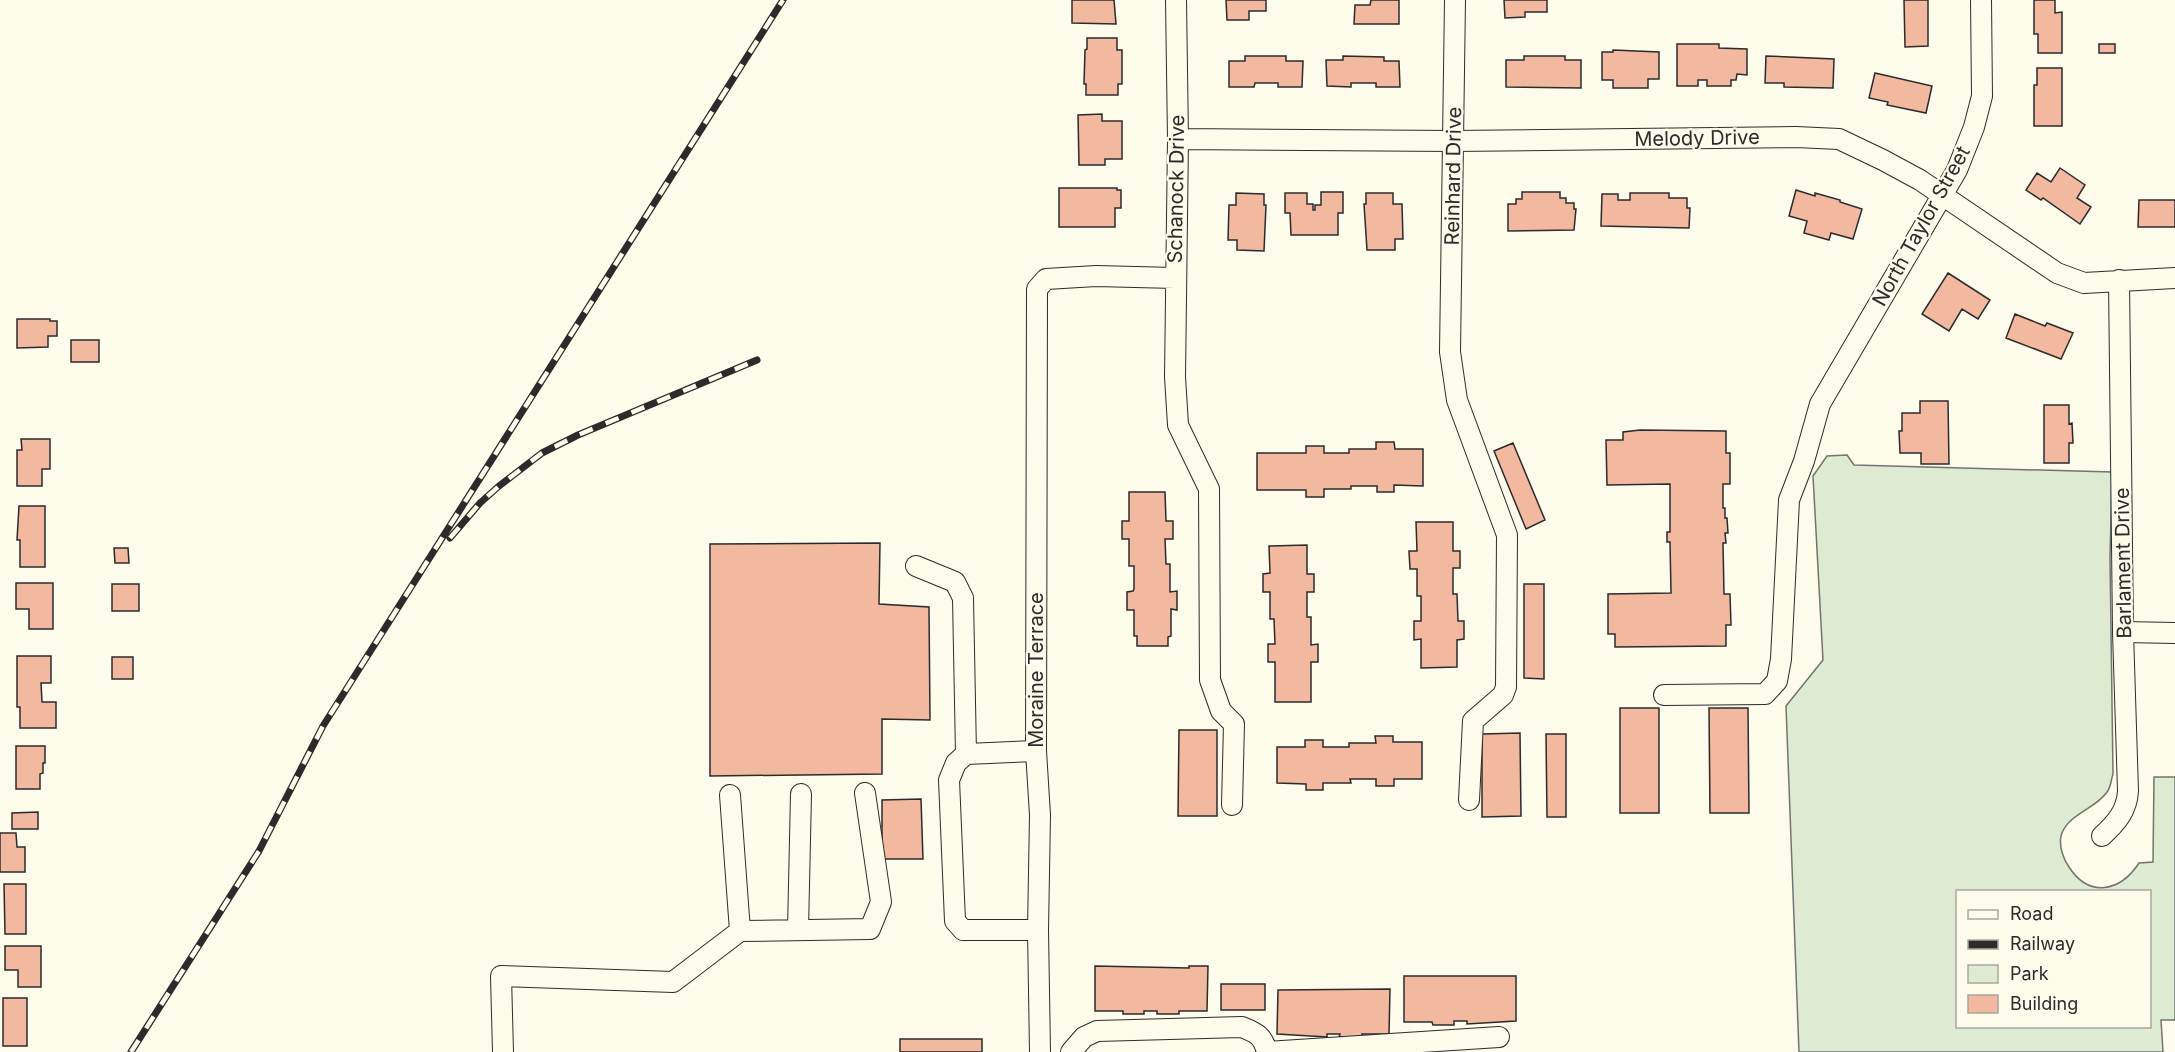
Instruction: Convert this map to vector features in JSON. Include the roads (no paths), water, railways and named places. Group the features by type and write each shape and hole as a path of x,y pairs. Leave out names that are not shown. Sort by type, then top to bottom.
{"street":[{"name":"Schanock Drive","path":"1176,0 1178,139 1175,377 1178,425 1209,489 1210,680 1221,711 1234,724 1232,805"},
{"name":"Reinhard Drive","path":"1455,0 1450,352 1457,400 1507,535 1506,687 1503,695 1473,720 1469,800"},
{"name":"North Taylor Street","path":"1664,695 1765,694 1777,681 1781,659 1789,500 1804,461 1820,404 1957,170 1974,127 1982,96 1981,0"},
{"name":"Melody Drive","path":"1178,139 1453,141 1784,137 1839,139 1883,160 1942,195 2057,273 2084,283 2175,278"},
{"name":"Moraine Terrace","path":"1045,1052 1038,930 1040,815 1036,751 1037,289 1046,279 1175,278"},
{"name":"Barlament Drive","path":"2103,836 2115,824 2128,800 2120,280"},
{"path":"916,566 955,582 963,598 966,754"},
{"path":"2124,632 2175,633"},
{"path":"1036,751 966,754 956,763 949,780 955,921 963,930 1038,930"},
{"path":"503,1052 501,976 673,982 740,932 870,929 881,902 865,793"},
{"path":"798,930 801,794"},
{"path":"730,795 740,932"},
{"path":"1071,1052 1084,1037 1097,1031 1242,1027 1259,1034 1264,1040 1267,1052 1499,1037"}],"railway":[{"path":"131,1052 259,851 323,726 783,0"},
{"path":"450,538 480,503 542,453 578,435 757,360"}]}
